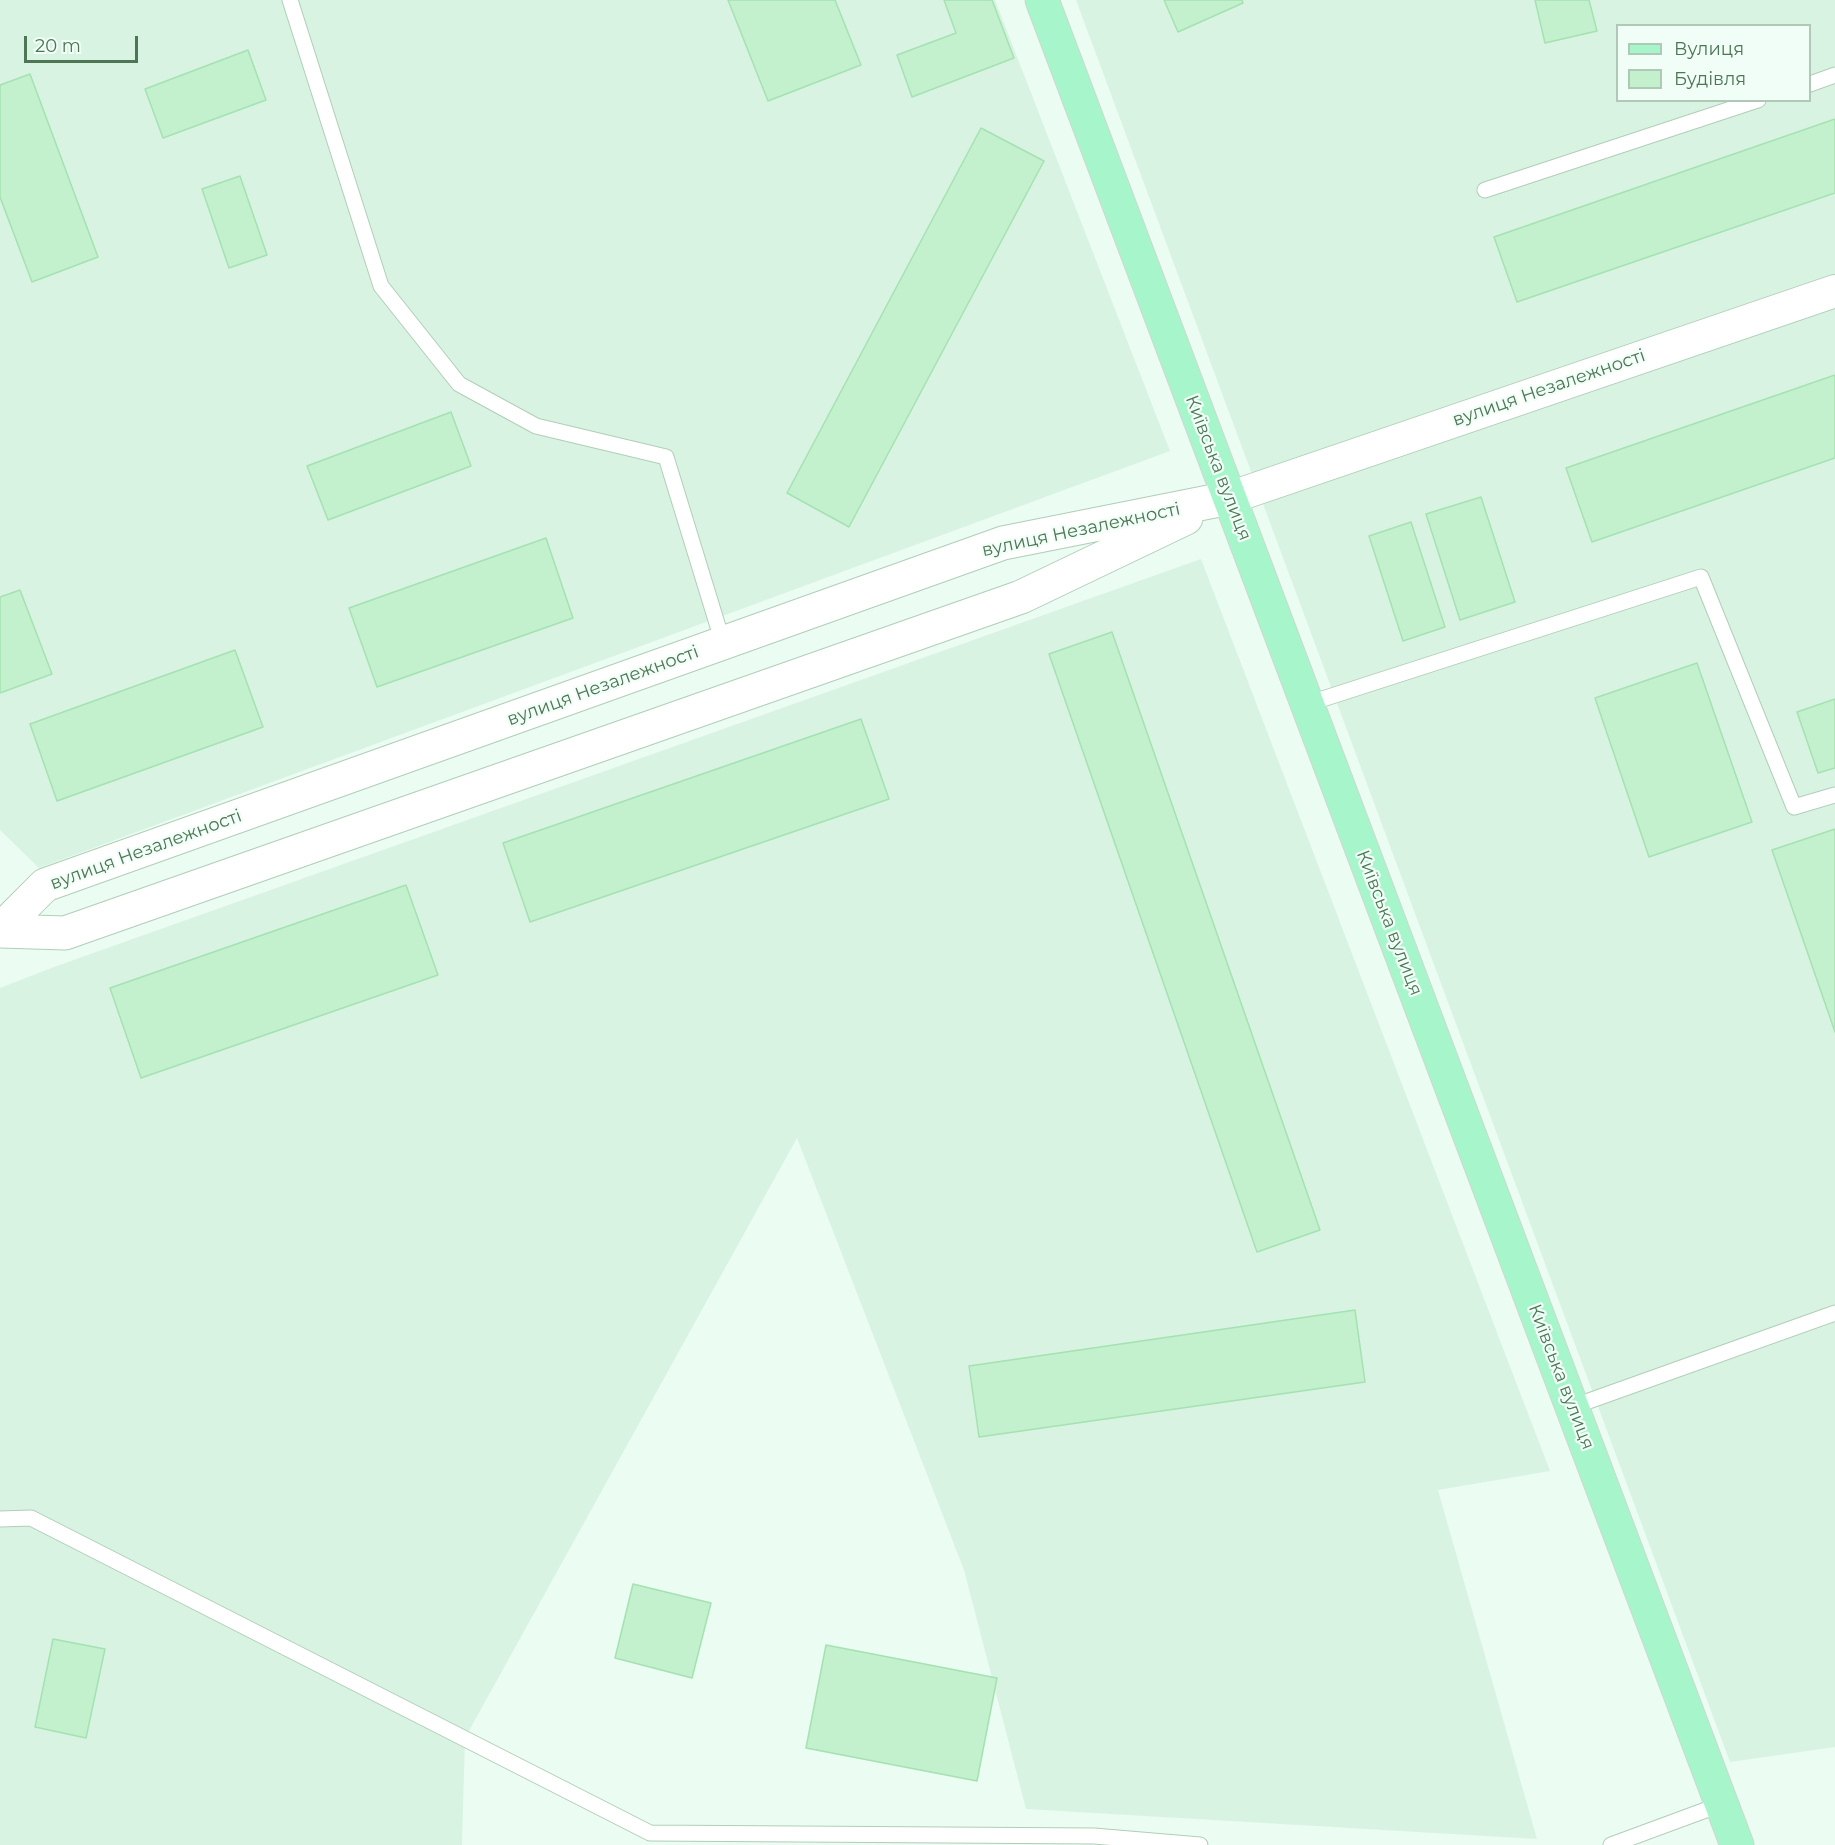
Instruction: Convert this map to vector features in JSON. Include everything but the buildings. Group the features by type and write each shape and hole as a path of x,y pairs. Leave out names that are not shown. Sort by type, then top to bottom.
{"main road":[{"name":"Київська вулиця","path":"1042,0 1737,1845"}],"street":[{"name":"вулиця Незалежності","path":"0,930 65,933 1021,597 1229,498 1835,291"},
{"name":"вулиця Незалежності","path":"0,930 45,885 1003,543 1229,498"}],"lane":[{"path":"290,0 381,286 459,384 536,426 666,457 723,643"},
{"path":"1811,83 1835,75"},
{"path":"1485,190 1752,102"},
{"path":"1307,704 1701,577 1794,807 1835,795"},
{"path":"1572,1407 1835,1313"},
{"path":"0,1519 31,1518 650,1833 1094,1836 1200,1845"},
{"path":"1611,1845 1722,1804"}],"shaded area":[{"path":"0,0 995,0 1170,451 39,868 0,830"},
{"path":"1076,0 1835,0 1835,1747 1730,1762"},
{"path":"1201,559 1550,1471 1438,1490 1537,1839 1026,1809 964,1570 797,1138 465,1738 462,1845 0,1845 0,988"}]}
